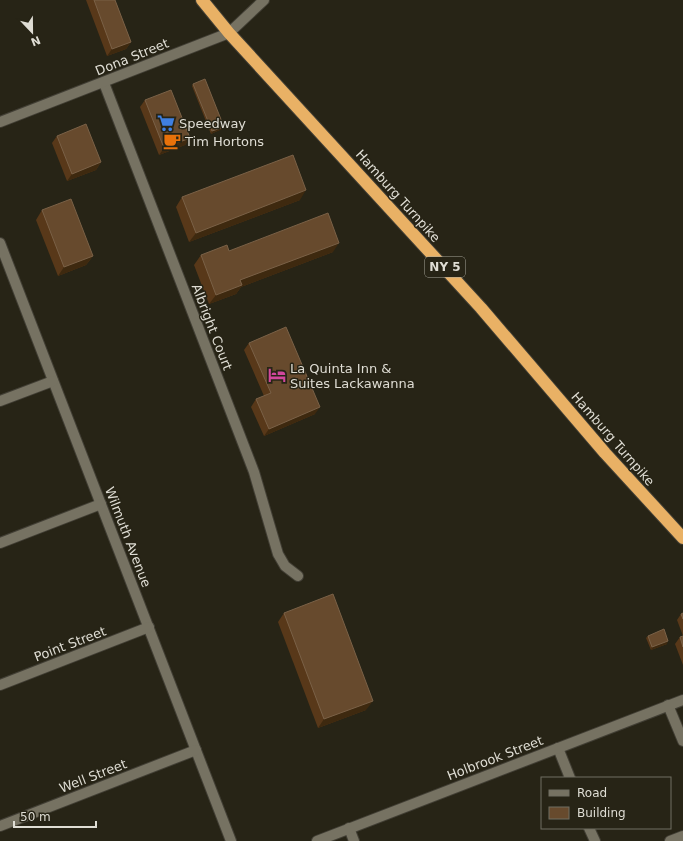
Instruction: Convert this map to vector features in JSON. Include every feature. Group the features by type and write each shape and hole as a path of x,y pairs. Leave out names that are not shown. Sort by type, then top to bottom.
{"highway":[{"name":"Hamburg Turnpike","path":"202,0 229,33 481,308 605,453 683,538"}],"street":[{"name":"Dona Street","path":"0,122 104,83 229,33 264,0"},
{"name":"Albright Court","path":"104,83 254,472 278,554 285,566 298,576"},
{"name":"Wilmuth Avenue","path":"0,243 3,260 54,381 231,841"},
{"path":"0,401 54,381"},
{"path":"0,543 101,504"},
{"name":"Point Street","path":"0,685 149,627"},
{"name":"Holbrook Street","path":"317,841 683,700"},
{"path":"668,705 683,741"},
{"path":"558,748 570,777"},
{"name":"Well Street","path":"0,826 196,750"},
{"path":"349,828 354,841"},
{"path":"590,829 594,841"},
{"path":"670,841 683,836"}],"building":[{"path":"94,0 115,0 131,42 112,49"},
{"path":"205,79 224,127 212,131 193,84"},
{"path":"171,90 190,138 164,148 145,100"},
{"path":"86,124 101,162 72,174 57,136"},
{"path":"293,155 306,190 196,233 182,197"},
{"path":"71,199 93,256 64,267 42,210"},
{"path":"328,213 339,243 240,280 242,285 216,295 201,255 227,245 229,251"},
{"name":"La Quinta Inn & Suites Lackawanna","path":"286,327 320,407 269,429 256,399 271,393 249,343"},
{"path":"333,594 373,701 324,719 284,613"},
{"path":"664,629 668,641 652,647 648,636"},
{"path":"683,636 683,647 680,637"}],"place":[{"name":"Speedway","path":"166,123"},
{"name":"Tim Hortons","path":"172,141"},
{"name":"La Quinta Inn & Suites Lackawanna","path":"277,375"}]}
